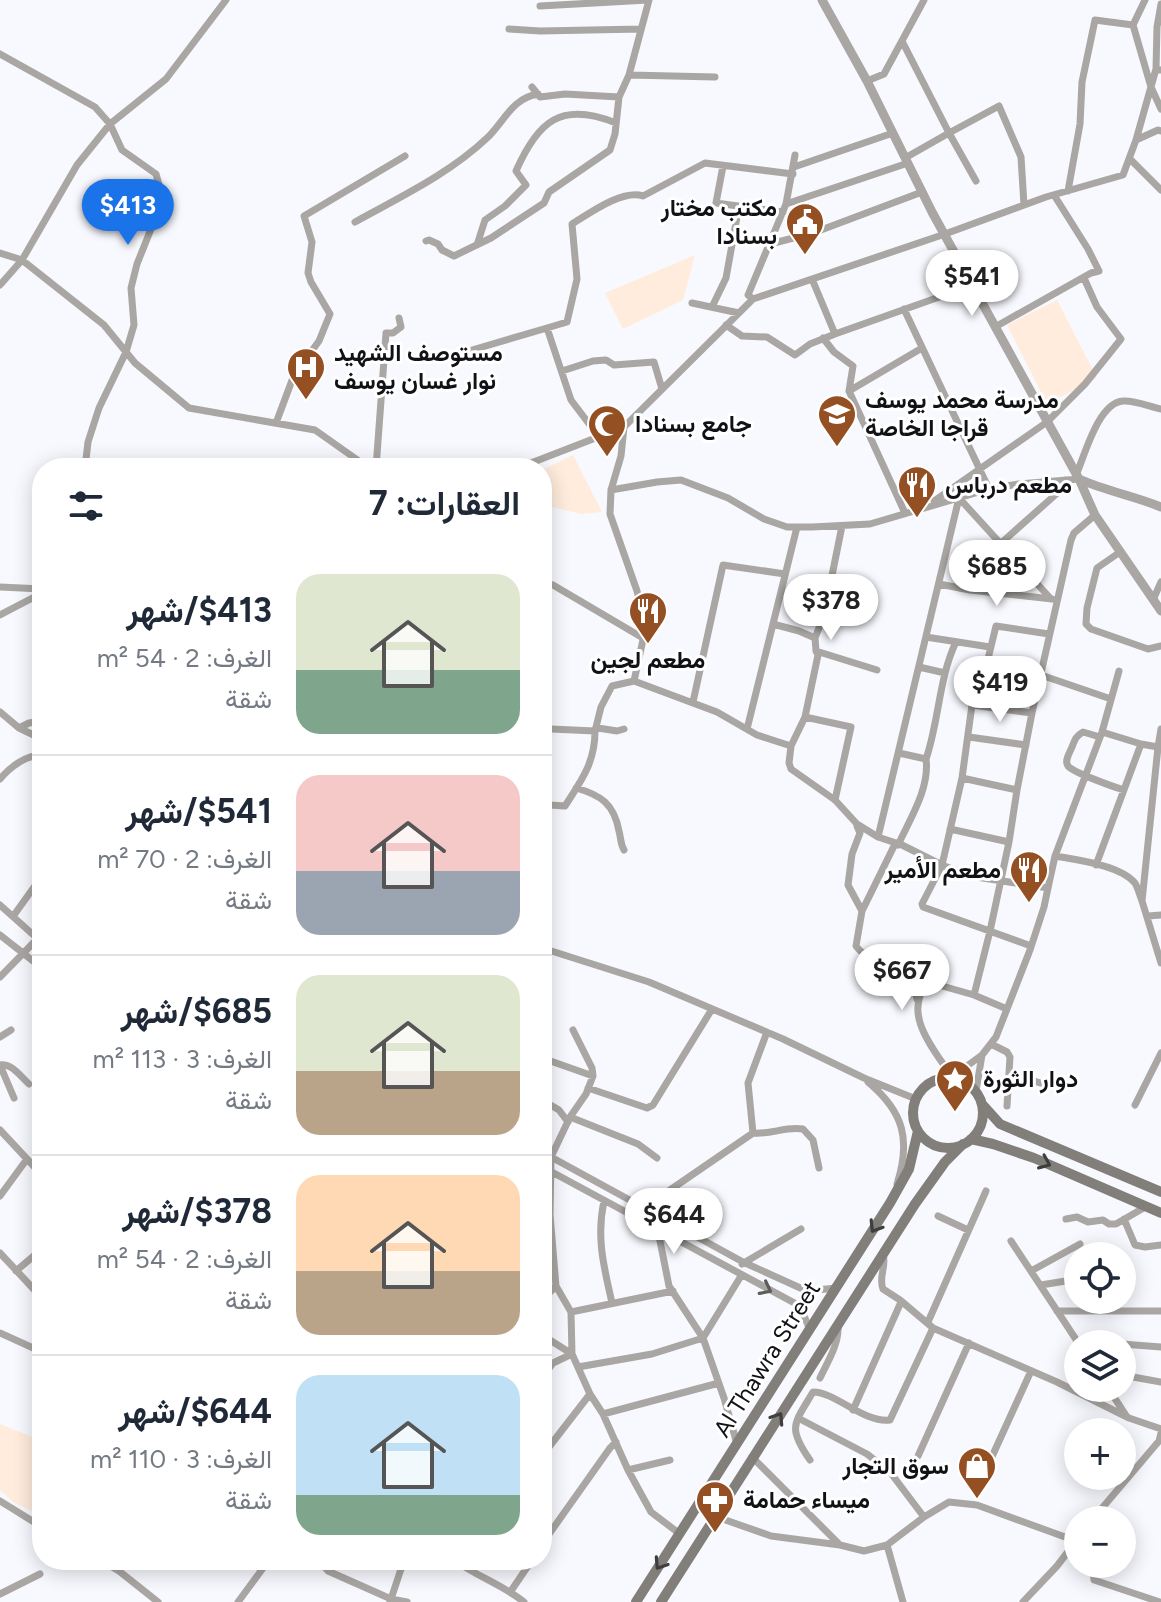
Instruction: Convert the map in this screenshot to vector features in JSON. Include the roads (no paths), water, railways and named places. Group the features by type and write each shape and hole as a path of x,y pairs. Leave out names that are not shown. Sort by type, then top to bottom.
{"main road":[{"path":"967,1142 977,1132 983,1112 976,1091 952,1077 930,1082 921,1089 913,1110 918,1131 925,1139 943,1147 967,1142 993,1144 1034,1158 1161,1213"},
{"path":"981,1102 1000,1124 1161,1192"},
{"name":"Al Thawra Street","path":"636,1602 890,1203 909,1169 918,1131"},
{"name":"Al Thawra Street","path":"661,1602 930,1183 945,1162 967,1142"}],"street":[{"path":"0,285 22,260 77,165 110,124 166,79 226,0"},
{"path":"426,241 438,244 454,256 477,245 544,203 549,192 610,150 619,97 629,75 648,0 540,6"},
{"path":"822,0 867,81 922,192 1078,477 1095,515 1161,611"},
{"path":"867,81 884,74 924,0"},
{"path":"1145,0 1133,25 1151,87 1161,109"},
{"path":"544,458 624,427 753,299 1024,205 1123,175 1159,69 1157,27 1161,4"},
{"path":"1068,191 1080,124 1082,82 1095,20 1133,25"},
{"path":"509,29 641,29"},
{"path":"902,41 976,181"},
{"path":"0,54 95,107 110,124 122,150 156,174 163,199 137,264 131,288 134,325 126,352 99,408 86,458"},
{"path":"629,75 715,77"},
{"path":"355,222 445,170 488,137 515,105 535,91 540,97 565,94 619,97"},
{"path":"723,166 716,203 784,208 906,160 999,106 1021,157 1024,205"},
{"path":"477,245 485,220 526,185 516,171 526,148 549,121 586,114 616,123"},
{"path":"1136,140 1161,131"},
{"path":"472,350 567,322 577,279 572,224 608,203 635,193 643,196 705,163 794,170 893,133"},
{"path":"753,299 748,295 784,208 795,155"},
{"path":"276,423 294,375 319,341 330,314 308,273 312,242 304,216 405,156"},
{"path":"1130,159 1161,190"},
{"path":"770,244 813,233 922,192"},
{"path":"995,327 1099,271 1054,195"},
{"path":"712,307 726,278 739,206"},
{"path":"0,253 22,260 104,325 135,363 189,408 315,430 352,458"},
{"path":"925,507 1047,422 1085,384 1121,339 1097,307 1084,278"},
{"path":"812,279 835,334"},
{"path":"726,325 742,336 767,337 795,355 823,338 973,285"},
{"path":"692,303 739,313"},
{"path":"904,309 989,489"},
{"path":"378,458 386,333 393,333 401,327 399,318"},
{"path":"547,328 571,400 599,437"},
{"path":"823,338 834,352 853,366 849,391 905,513"},
{"path":"849,391 922,348"},
{"path":"562,371 593,361 606,360 614,365 654,362 662,389"},
{"path":"1078,477 1100,416 1110,405 1123,401 1161,409"},
{"path":"624,427 621,456 611,490 610,514 646,626 634,681"},
{"path":"611,490 681,480 728,498 764,519 787,527 870,524 989,489 1078,477 1103,489 1161,507"},
{"path":"959,588 1000,544 1063,488 1065,480"},
{"path":"959,498 1054,599"},
{"path":"878,837 959,498"},
{"path":"974,995 1009,842 1054,599 1074,533 1095,515"},
{"path":"842,526 824,615 815,638 818,655 805,717 791,746 791,769 835,800 857,824 878,837 970,876 1048,888"},
{"path":"747,729 797,527"},
{"path":"1120,552 1097,568 1086,624 1091,629 1148,649 1161,646"},
{"path":"693,702 723,565 785,574"},
{"path":"1153,600 1161,582"},
{"path":"939,584 1054,599"},
{"path":"552,585 643,638"},
{"path":"0,587 32,590"},
{"path":"0,615 32,597"},
{"path":"773,624 815,638"},
{"path":"1031,946 923,907 923,900 942,865 962,778 972,705 996,626 1049,634"},
{"path":"926,637 990,647"},
{"path":"956,642 949,655 920,798 862,911 856,946 903,975 916,988 920,1027 952,1077 982,1055 996,1037 1031,946 1044,907 1055,856 1101,734 1119,671"},
{"path":"816,651 877,670"},
{"path":"987,663 1041,675 1111,699"},
{"path":"919,667 945,673"},
{"path":"552,805 565,806 587,773 601,707 612,686 634,681 693,702 757,735 791,746"},
{"path":"972,705 1032,713"},
{"path":"0,712 32,734"},
{"path":"805,717 851,727 835,800"},
{"path":"19,728 32,723"},
{"path":"552,729 624,729"},
{"path":"1142,901 1161,729"},
{"path":"1124,790 1069,767 1067,759 1079,733 1101,734 1158,747"},
{"path":"969,737 1026,745"},
{"path":"1096,865 1141,744"},
{"path":"899,753 926,759"},
{"path":"0,779 32,756"},
{"path":"962,778 1017,790"},
{"path":"576,788 595,793 612,809 624,850"},
{"path":"857,824 860,833 852,854 848,885 862,911"},
{"path":"950,829 1009,842"},
{"path":"1055,856 1123,873 1136,884 1159,946 1161,963"},
{"path":"14,915 32,890"},
{"path":"0,905 32,930"},
{"path":"1148,916 1161,915"},
{"path":"0,935 32,960"},
{"path":"0,977 32,945"},
{"path":"552,952 649,982 916,1099"},
{"path":"917,1001 928,982 974,995 1007,1009"},
{"path":"588,1088 647,1108 653,1105 712,1009"},
{"path":"0,1037 11,1030"},
{"path":"552,1155 593,1076 573,1030"},
{"path":"753,1133 748,1083 767,1032"},
{"path":"991,1044 1007,1052 1010,1057 1007,1106"},
{"path":"1135,1105 1161,1053"},
{"path":"976,1091 982,1055"},
{"path":"552,1062 593,1076"},
{"path":"14,1098 0,1065 6,1064 29,1084"},
{"path":"1010,1074 1054,1087"},
{"path":"864,1078 888,1101 903,1131 902,1160 890,1203"},
{"path":"552,1106 569,1119 638,1144 657,1158"},
{"path":"642,1221 648,1210 680,1182 753,1133 803,1129 813,1140 819,1168"},
{"path":"0,1130 32,1164"},
{"path":"0,1145 7,1138"},
{"path":"552,1158 743,1262 807,1291 836,1288"},
{"path":"0,1196 27,1159"},
{"path":"552,1172 800,1306 810,1330"},
{"path":"810,1460 796,1440 798,1418 813,1392 880,1420 890,1420 986,1191"},
{"path":"604,1201 599,1236 612,1303"},
{"path":"1066,1219 1077,1217 1088,1222 1103,1220 1116,1224 1147,1206"},
{"path":"938,1216 968,1230"},
{"path":"1124,1219 1135,1245 1161,1245"},
{"path":"578,1367 652,1354 703,1338 743,1262 801,1229"},
{"path":"658,1231 669,1286 703,1338 737,1444"},
{"path":"552,1239 556,1286 571,1312 572,1354 651,1512 680,1534"},
{"path":"1011,1241 1070,1330"},
{"path":"0,1253 32,1288"},
{"path":"1031,1271 1064,1253"},
{"path":"883,1254 883,1289 931,1325 1129,1418"},
{"path":"16,1271 32,1257"},
{"path":"1041,1285 1064,1281"},
{"path":"552,1290 556,1286"},
{"path":"571,1312 673,1291"},
{"path":"800,1306 807,1291"},
{"path":"853,1410 901,1302"},
{"path":"1057,1311 1161,1311"},
{"path":"820,1378 839,1332 838,1325"},
{"path":"0,1333 32,1347"},
{"path":"552,1341 572,1354"},
{"path":"918,1456 969,1343"},
{"path":"1136,1345 1161,1347"},
{"path":"552,1364 572,1354"},
{"path":"985,1472 1031,1371"},
{"path":"1136,1378 1161,1382"},
{"path":"603,1414 719,1383"},
{"path":"552,1443 590,1394"},
{"path":"1118,1402 1129,1418"},
{"path":"798,1418 879,1463 890,1472 924,1517"},
{"path":"1104,1506 1159,1441 1161,1431 1136,1421"},
{"path":"552,1530 616,1442"},
{"path":"752,1457 840,1545"},
{"path":"628,1470 670,1460"},
{"path":"0,1501 32,1521"},
{"path":"717,1517 771,1536 864,1551 887,1545 949,1502 977,1505 1064,1535"},
{"path":"887,1545 903,1602"},
{"path":"1023,1602 1064,1557"},
{"path":"117,1570 158,1602"},
{"path":"238,1602 262,1570"},
{"path":"327,1570 390,1600 407,1602"},
{"path":"390,1600 400,1570"},
{"path":"477,1570 524,1602"},
{"path":"511,1591 525,1570"},
{"path":"0,1594 40,1574"},
{"path":"1094,1578 1160,1601"}],"place":[{"name":"مكتب مختار بسنادا","path":"805,256"},
{"name":"مستوصف الشهيد نوار غسان يوسف","path":"306,401"},
{"name":"مدرسة محمد يوسف قراجا الخاصة","path":"837,448"},
{"name":"جامع بسنادا","path":"607,458"},
{"name":"مطعم درباس","path":"917,519"},
{"name":"مطعم لجين","path":"648,645"},
{"name":"مطعم الأمير","path":"1029,904"},
{"name":"دوار الثورة","path":"955,1113"},
{"name":"سوق التجار","path":"977,1500"},
{"name":"ميساء حمامة","path":"715,1534"}]}
